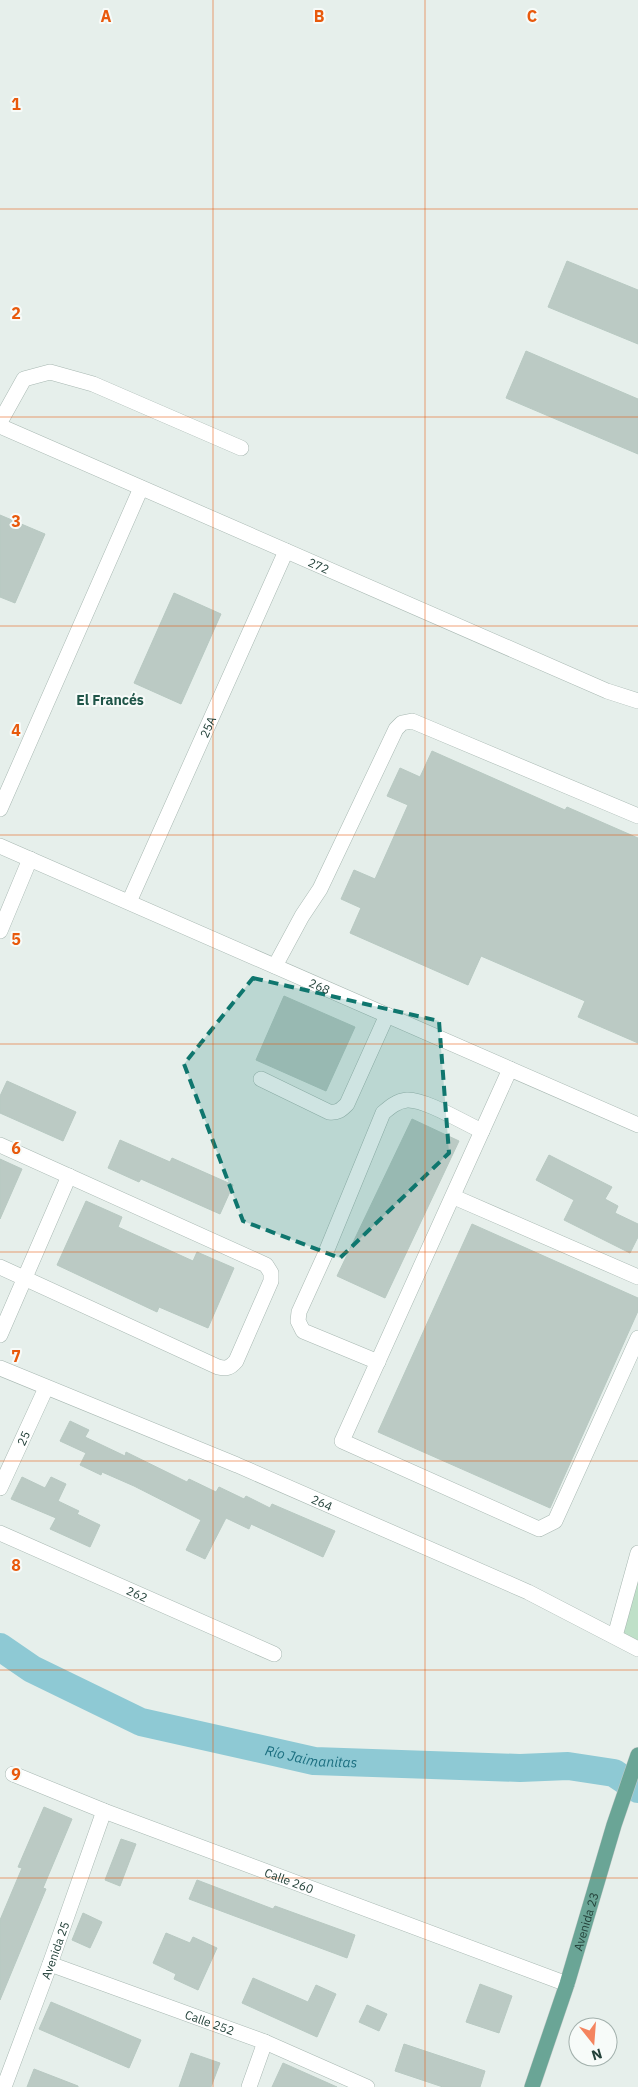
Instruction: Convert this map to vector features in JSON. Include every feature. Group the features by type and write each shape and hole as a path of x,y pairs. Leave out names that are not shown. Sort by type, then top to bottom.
{"main road":[{"name":"Avenida 23","path":"532,2087 567,1984 614,1825 638,1755"}],"street":[{"path":"0,422 24,380 50,372 93,384 241,448"},
{"name":"272","path":"0,426 607,691 638,700"},
{"path":"0,809 141,488"},
{"name":"25A","path":"129,902 286,551"},
{"path":"275,966 302,916 320,889 396,729 402,723 412,721 638,816"},
{"name":"268","path":"0,846 638,1125"},
{"path":"0,931 30,859"},
{"path":"261,1079 329,1112 341,1110 347,1104 387,1015"},
{"path":"510,1069 342,1441 539,1529 555,1521 638,1338"},
{"path":"378,1362 304,1332 298,1321 300,1312 383,1113 393,1104 406,1100 425,1104 482,1132"},
{"path":"0,1145 266,1265 271,1273 270,1281 236,1361 229,1368 218,1367 0,1267"},
{"path":"0,1335 69,1176"},
{"path":"454,1196 638,1276"},
{"name":"264","path":"0,1368 237,1465 474,1568 528,1592 638,1649"},
{"name":"25","path":"0,1488 46,1388"},
{"name":"262","path":"0,1533 274,1654"},
{"path":"615,1636 638,1553"},
{"name":"Calle 260","path":"14,1774 104,1811 567,1984"},
{"name":"Avenida 25","path":"4,2087 104,1811"},
{"name":"Calle 252","path":"50,1964 265,2042 367,2087"},
{"path":"250,2087 265,2042"}],"highlighted area":[{"path":"253,978 439,1021 449,1153 340,1258 243,1221 184,1064"}],"green space":[{"path":"638,1569 638,1649 620,1640"}],"building":[{"path":"567,261 638,290 638,344 548,307"},
{"path":"526,351 638,399 638,454 506,398"},
{"path":"0,515 45,534 15,603 0,597"},
{"path":"174,593 221,614 181,704 134,683"},
{"path":"432,751 565,810 567,807 638,838 638,1043 578,1017 585,1001 481,956 468,985 350,933 361,908 341,899 354,870 375,879 408,805 387,796 400,768 420,777"},
{"path":"284,996 355,1027 326,1091 256,1060"},
{"path":"7,1081 76,1112 63,1141 0,1113 0,1096"},
{"path":"412,1119 459,1141 385,1298 337,1276"},
{"path":"120,1140 170,1162 172,1158 233,1185 220,1214 141,1179 139,1182 108,1168"},
{"path":"549,1155 612,1187 605,1199 618,1206 615,1213 638,1224 638,1237 630,1253 564,1220 574,1200 536,1180"},
{"path":"0,1159 22,1169 0,1219"},
{"path":"86,1201 122,1217 118,1227 193,1261 197,1252 234,1268 208,1328 159,1307 157,1312 57,1265"},
{"path":"472,1224 638,1298 638,1311 550,1508 378,1432"},
{"path":"70,1421 89,1430 85,1437 125,1456 126,1452 187,1482 189,1479 216,1492 219,1487 244,1499 246,1496 270,1508 272,1504 335,1531 323,1557 251,1524 249,1529 226,1518 205,1559 186,1550 201,1520 134,1486 102,1472 101,1475 80,1465 86,1453 60,1441"},
{"path":"22,1477 45,1488 51,1477 66,1484 58,1501 79,1511 77,1514 100,1525 90,1547 50,1529 56,1518 11,1499"},
{"path":"44,1807 72,1819 43,1888 46,1889 0,2000 0,1920 22,1868 18,1867"},
{"path":"121,1839 136,1844 120,1886 105,1880"},
{"path":"197,1880 273,1909 275,1906 355,1935 347,1958 189,1899"},
{"path":"83,1913 102,1922 90,1948 72,1940"},
{"path":"166,1933 190,1943 193,1937 217,1948 198,1990 174,1979 176,1974 153,1963"},
{"path":"253,1978 308,2002 316,1985 336,1994 317,2037 242,2003"},
{"path":"480,1984 512,1996 499,2033 466,2022"},
{"path":"51,2002 141,2040 129,2068 39,2029"},
{"path":"367,2005 387,2014 379,2031 359,2022"},
{"path":"404,2044 485,2071 480,2087 443,2087 395,2071"},
{"path":"191,2053 220,2063 211,2087 179,2087"},
{"path":"283,2063 337,2087 272,2087"},
{"path":"34,2069 78,2086 78,2087 27,2087"}],"waterway":[{"name":"Río Jaimanitas","path":"0,1647 32,1669 141,1722 314,1761 520,1768 568,1766 614,1773 638,1789"}],"district":[{"name":"El Francés","path":"110,700"}]}
